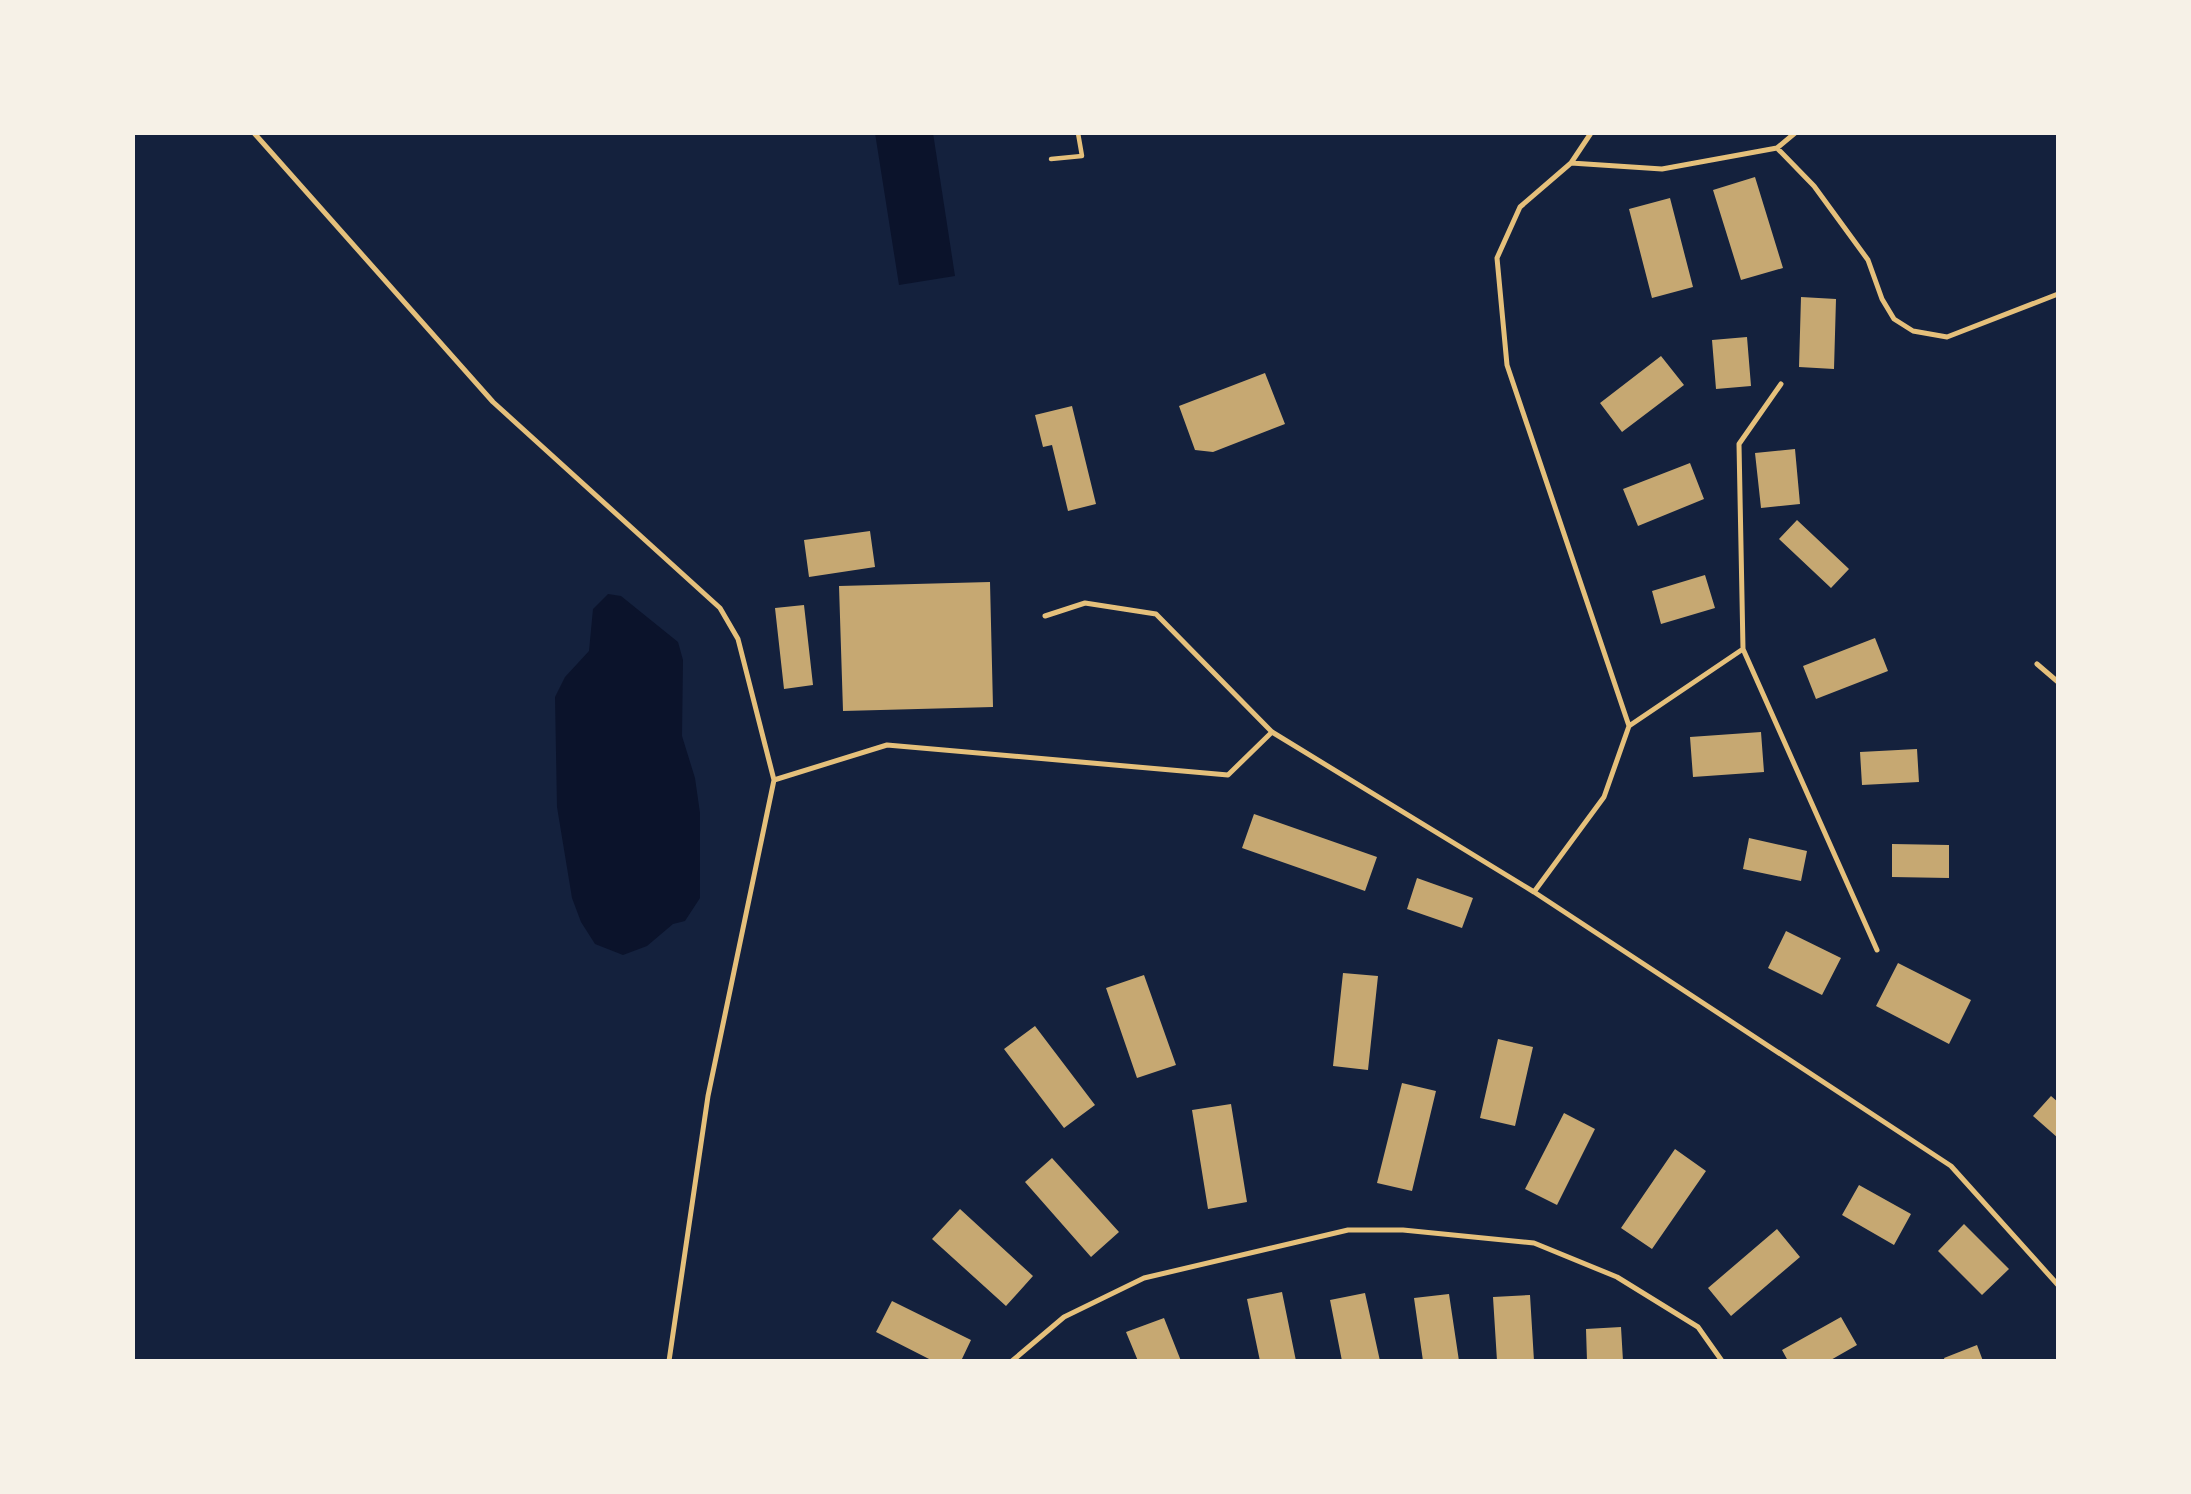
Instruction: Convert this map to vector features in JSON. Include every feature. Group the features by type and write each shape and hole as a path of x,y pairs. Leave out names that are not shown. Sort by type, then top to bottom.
{"lane":[{"path":"254,133 494,402 720,608 737,639 774,780 708,1096 669,1361"},
{"path":"1591,133 1571,163 1520,207 1497,258 1507,365 1629,726"},
{"path":"1571,163 1662,169 1776,148 1795,133"},
{"path":"1776,148 1814,186 1868,260 1882,299 1894,319 1913,331 1947,337 2058,294"},
{"path":"1780,384 1739,444 1743,649 1877,950"},
{"path":"1045,615 1085,603 1157,614 1272,732 1534,892 1951,1166 2058,1285"},
{"path":"1534,892 1604,797 1629,726 1743,649"},
{"path":"2038,664 2058,682"},
{"path":"774,780 887,745 1228,775 1272,732"},
{"path":"1012,1361 1064,1317 1144,1278 1348,1230 1404,1230 1534,1242 1617,1277 1698,1327 1722,1361"}],"path":[{"path":"1051,159 1082,156 1078,133"}],"water":[{"path":"875,133 933,133 955,276 899,285"},
{"path":"608,594 621,596 678,642 683,660 682,736 695,778 700,813 700,898 685,921 673,924 647,946 623,955 595,944 581,922 572,898 557,807 555,697 565,677 589,651 593,609"}],"building":[{"path":"1755,177 1783,268 1741,280 1713,190"},
{"path":"1670,198 1693,287 1652,298 1629,209"},
{"path":"1801,297 1836,299 1834,369 1799,367"},
{"path":"1747,337 1751,386 1716,389 1712,340"},
{"path":"1661,356 1684,385 1622,432 1600,403"},
{"path":"1265,373 1285,424 1213,452 1195,450 1179,406"},
{"path":"1072,406 1096,504 1068,511 1052,445 1043,447 1035,415"},
{"path":"1795,449 1800,504 1761,508 1755,453"},
{"path":"1690,463 1704,499 1638,526 1623,489"},
{"path":"1797,520 1849,569 1831,588 1779,539"},
{"path":"870,531 875,567 809,577 804,540"},
{"path":"1705,575 1715,608 1661,624 1652,591"},
{"path":"990,582 993,707 843,711 839,586"},
{"path":"804,605 813,685 784,689 775,608"},
{"path":"1875,638 1888,671 1816,699 1803,666"},
{"path":"1761,732 1764,772 1693,777 1690,737"},
{"path":"1917,749 1919,782 1862,785 1860,752"},
{"path":"1254,814 1377,857 1365,891 1242,848"},
{"path":"1749,838 1807,851 1801,881 1743,869"},
{"path":"1892,844 1949,845 1949,878 1892,877"},
{"path":"1417,878 1473,898 1462,928 1407,909"},
{"path":"1786,931 1841,958 1822,995 1768,968"},
{"path":"1898,963 1971,1000 1949,1044 1876,1006"},
{"path":"1343,973 1378,976 1368,1070 1333,1066"},
{"path":"1144,975 1176,1065 1137,1078 1106,988"},
{"path":"1035,1026 1095,1105 1064,1128 1004,1049"},
{"path":"1498,1039 1533,1047 1515,1126 1480,1118"},
{"path":"1402,1083 1436,1091 1412,1191 1377,1183"},
{"path":"2051,1096 2058,1102 2058,1138 2033,1116"},
{"path":"1231,1104 1247,1202 1208,1209 1192,1110"},
{"path":"1564,1113 1595,1129 1557,1205 1525,1189"},
{"path":"1675,1149 1706,1171 1652,1249 1621,1228"},
{"path":"1052,1158 1119,1232 1091,1257 1025,1182"},
{"path":"1859,1185 1911,1214 1894,1245 1842,1215"},
{"path":"960,1209 1033,1276 1006,1306 932,1239"},
{"path":"1964,1224 2009,1269 1982,1295 1938,1251"},
{"path":"1777,1229 1800,1257 1731,1316 1708,1288"},
{"path":"1282,1292 1296,1361 1260,1361 1247,1299"},
{"path":"1365,1293 1380,1361 1342,1361 1330,1300"},
{"path":"1449,1294 1459,1361 1423,1361 1414,1298"},
{"path":"1530,1295 1534,1361 1497,1361 1493,1297"},
{"path":"892,1301 971,1340 961,1361 933,1361 876,1332"},
{"path":"1841,1317 1857,1345 1829,1361 1788,1361 1782,1350"},
{"path":"1164,1318 1181,1361 1138,1361 1126,1332"},
{"path":"1621,1327 1623,1361 1587,1361 1586,1329"},
{"path":"1977,1345 1983,1361 1945,1361 1944,1358"}]}
